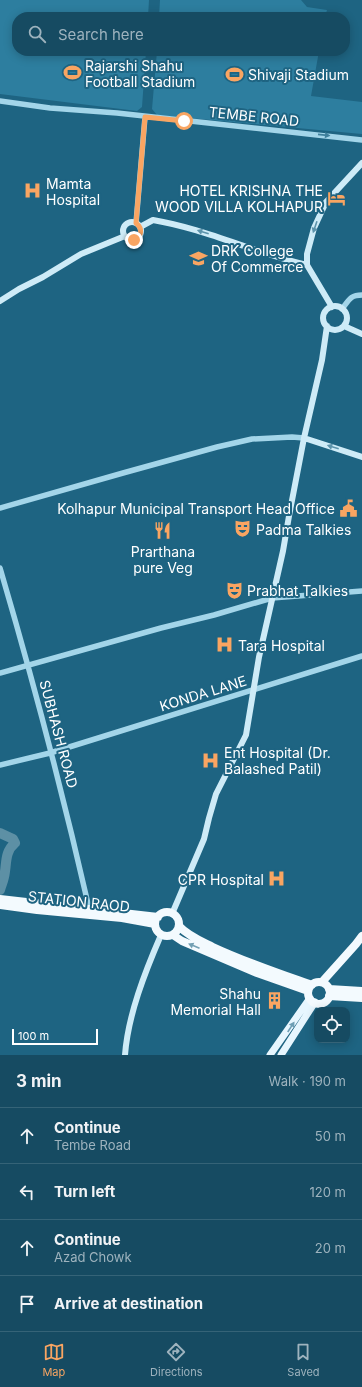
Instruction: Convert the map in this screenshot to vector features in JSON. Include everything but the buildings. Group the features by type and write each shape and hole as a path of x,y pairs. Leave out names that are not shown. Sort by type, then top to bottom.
{"highway":[{"path":"0,899 89,908 157,920"},
{"name":"STATION RAOD","path":"0,905 37,910 157,920"},
{"path":"179,926 178,930 173,935 161,935 158,932 157,920 164,913 172,914 177,919 179,926 188,935 232,956 268,970 311,994 322,1003 328,999 329,993 328,986 322,982"},
{"path":"173,935 182,941 311,994"},
{"path":"311,994 318,982 322,982 362,936"},
{"path":"329,993 362,991"},
{"path":"329,993 362,998"}],"main road":[{"path":"332,306 307,265 307,254 314,228 326,202 362,163"},
{"path":"138,225 153,220 191,228 284,260 307,265"},
{"path":"132,222 138,225 141,232 136,239 129,239 125,236 124,230 126,225 132,222"},
{"path":"0,301 81,254 125,236"},
{"path":"332,306 342,308 345,311 347,319 344,326 341,328 334,329 327,326 323,319 328,308 332,306"},
{"path":"172,914 204,839 216,794 246,735 259,657 283,551 304,438 322,360 327,326"},
{"path":"344,326 362,334"},
{"path":"304,438 362,457"},
{"path":"125,1055 133,1010 161,935"},
{"path":"270,1055 311,994"},
{"path":"280,1055 311,994"}],"street":[{"name":"TEMBE ROAD","path":"0,101 50,108 117,113 362,140"},
{"path":"138,225 145,117"},
{"path":"342,308 350,298 355,295 362,295"},
{"path":"0,508 123,473 252,439 292,437 304,438"},
{"name":"SUBHASH ROAD","path":"0,568 28,665 50,753 61,788 89,908"},
{"path":"0,673 272,598 362,591"},
{"name":"KONDA LANE","path":"0,765 50,753 362,656"}],"shaded area":[{"name":"Rajarshi Shahu Football Stadium","path":"0,0 149,0 148,12 12,12 12,56 146,56 142,107 137,111 0,94"},
{"path":"160,0 301,0 307,7 327,10 326,12 159,12"},
{"name":"Shivaji Stadium","path":"157,56 318,56 311,96 362,102 362,134 157,115 152,109"}],"waterway":[{"path":"0,833 13,839 15,843 7,855 4,877 0,890"}],"place":[{"name":"Rajarshi Shahu Football Stadium","path":"72,73"},
{"name":"Shivaji Stadium","path":"235,74"},
{"name":"Mamta Hospital","path":"33,191"},
{"name":"HOTEL KRISHNA THE WOOD VILLA KOLHAPUR","path":"336,198"},
{"name":"DRK College Of Commerce","path":"198,258"},
{"name":"Kolhapur Municipal Transport Head Office","path":"348,508"},
{"name":"Padma Talkies","path":"243,529"},
{"name":"Prarthana pure Veg","path":"163,531"},
{"name":"Prabhat Talkies","path":"234,590"},
{"name":"Tara Hospital","path":"225,645"},
{"name":"Ent Hospital (Dr. Balashed Patil)","path":"211,760"},
{"name":"CPR Hospital","path":"277,879"},
{"name":"Shahu Memorial Hall","path":"274,1001"}],"route":[{"path":"134,240 139,237 141,232 140,227 136,223 145,117 184,121"}]}
